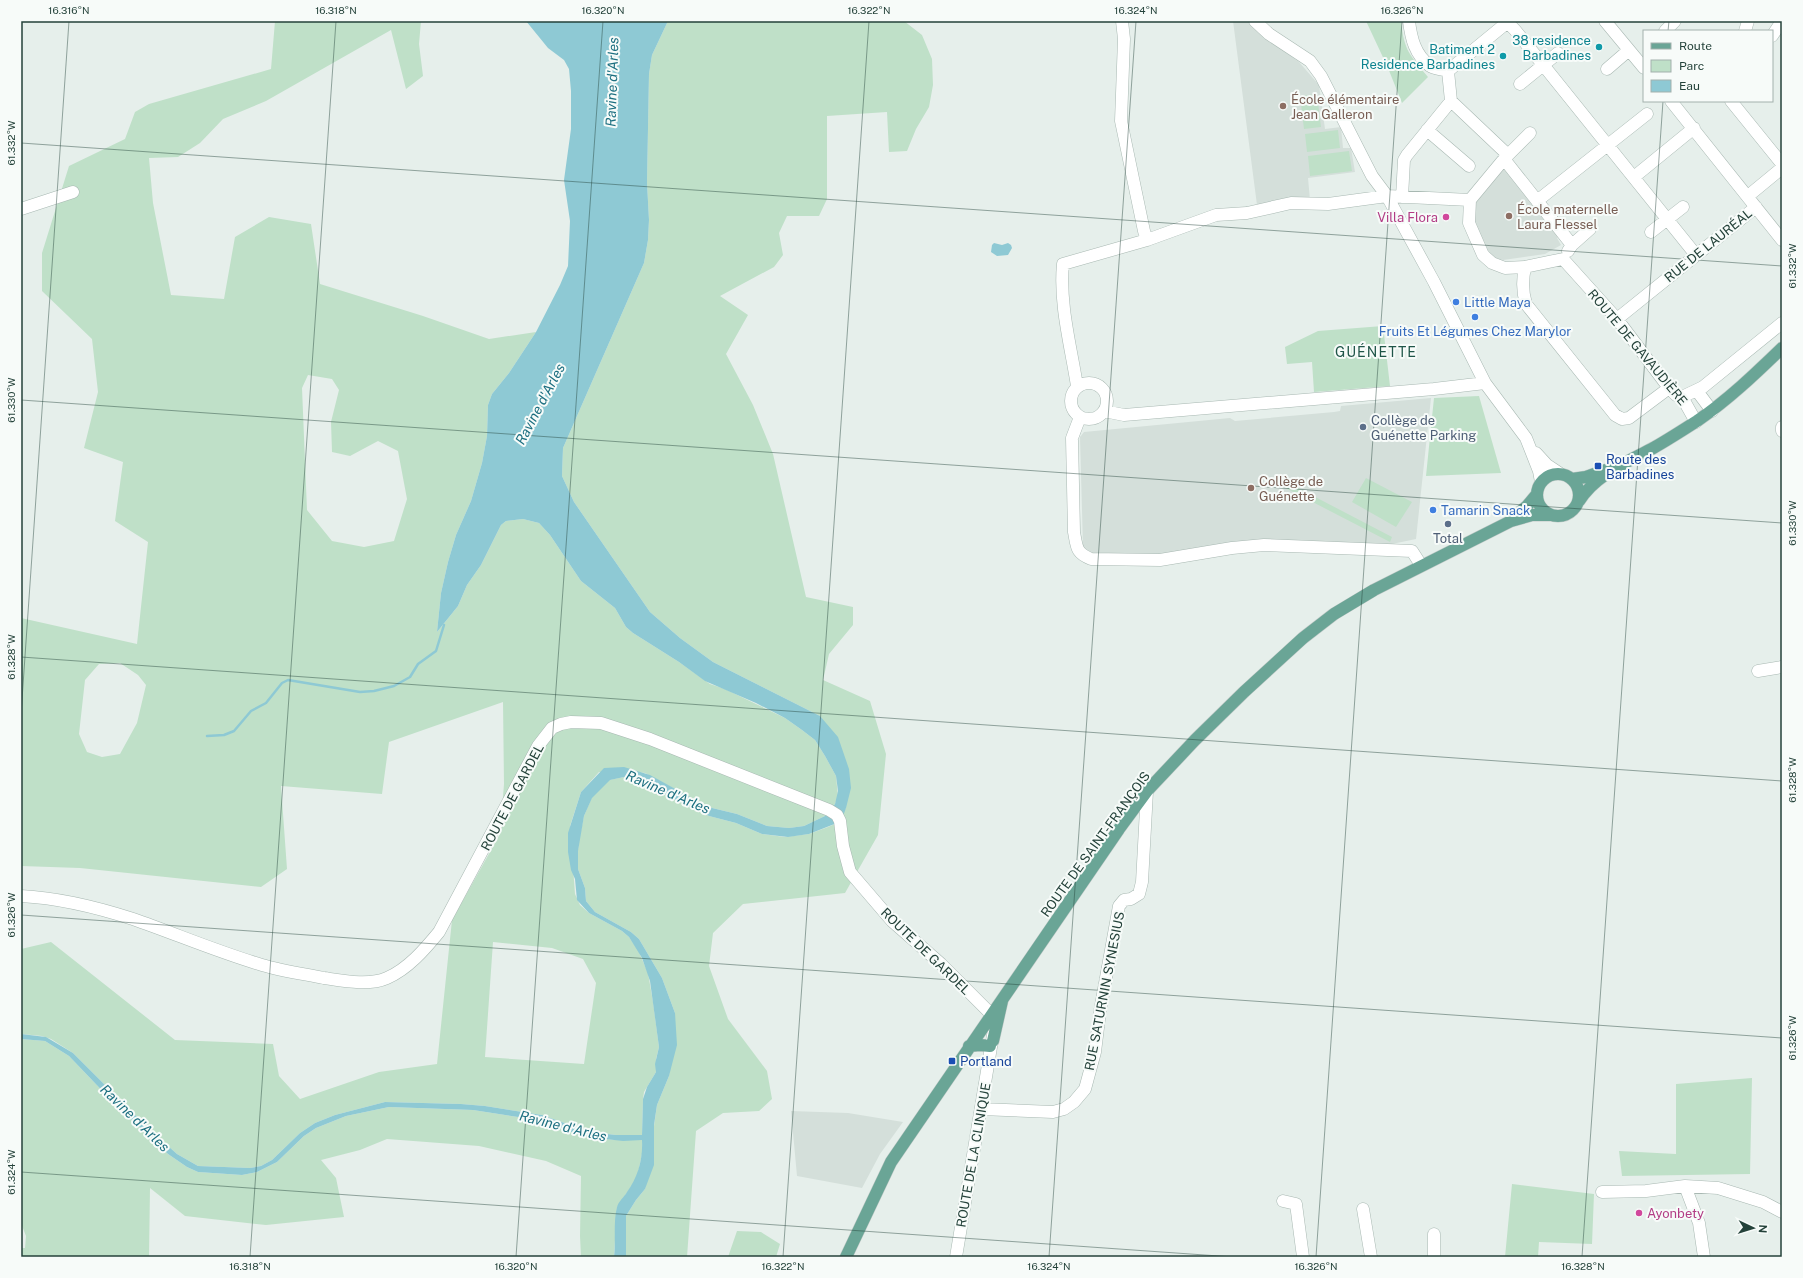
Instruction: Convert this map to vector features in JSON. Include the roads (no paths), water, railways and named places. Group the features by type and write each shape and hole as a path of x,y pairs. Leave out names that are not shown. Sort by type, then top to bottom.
{"main road":[{"path":"1615,468 1586,477 1572,479 1559,473 1549,475 1541,482 1537,494 1540,507 1551,515 1558,516 1571,512 1588,487 1615,468 1655,447 1712,411 1724,402 1782,348"},
{"path":"1572,479 1579,491 1579,501"},
{"name":"ROUTE DE SAINT-FRANÇOIS","path":"1511,521 1537,494"},
{"name":"ROUTE DE SAINT-FRANÇOIS","path":"846,1257 891,1162 969,1046 1148,791 1195,740 1303,638 1334,614 1374,590 1511,521 1532,515 1551,515"},
{"path":"969,1046 980,1045 991,1047 1003,997"}],"street":[{"path":"1122,21 1124,39 1121,121 1147,240"},
{"path":"1255,21 1269,34 1310,61 1317,71 1372,176 1387,196 1434,282 1485,383 1526,438 1540,471 1541,482"},
{"path":"1409,21 1415,48 1430,66 1448,71"},
{"path":"1448,71 1507,21 1696,255"},
{"path":"1605,21 1638,58 1607,69"},
{"path":"1773,34 1782,21"},
{"path":"1520,84 1558,53"},
{"path":"1448,71 1451,101 1506,157 1537,201 1572,245"},
{"path":"1402,197 1404,160 1451,101"},
{"path":"1672,102 1748,196"},
{"path":"1732,102 1782,164"},
{"path":"1537,201 1647,114"},
{"path":"1634,177 1694,128"},
{"path":"1427,130 1469,166"},
{"path":"1530,133 1506,157 1470,200 1469,223 1483,255 1492,262 1505,268 1525,267 1563,259 1572,245 1590,229"},
{"name":"RUE DE LAURÉAL","path":"1617,318 1756,208 1748,196 1782,168"},
{"path":"21,209 73,192"},
{"path":"1077,386 1065,313 1062,279 1063,264 1147,240 1216,215 1247,213 1290,203 1328,204 1387,196 1470,200"},
{"path":"1651,232 1683,207"},
{"path":"1756,208 1782,240"},
{"name":"ROUTE DE GAVAUDIÈRE","path":"1563,259 1617,318 1669,388 1676,395 1682,396 1696,422"},
{"path":"1525,267 1522,280 1526,304 1615,415 1622,418 1629,418 1669,388"},
{"path":"1682,396 1697,391 1752,349 1782,323"},
{"path":"1088,382 1100,385 1106,395 1107,401 1104,411 1098,417 1092,419 1080,417 1075,413 1070,402 1071,396 1077,386 1088,382"},
{"path":"1104,411 1124,415 1434,389 1485,383"},
{"path":"1697,391 1712,411"},
{"path":"1080,417 1072,438 1074,532 1076,547 1081,555 1091,559 1160,560 1264,545 1412,551 1421,566"},
{"path":"1531,448 1547,465 1559,473"},
{"path":"1758,671 1782,667"},
{"name":"ROUTE DE GARDEL","path":"21,896 51,898 93,907 263,965 346,982 370,982 387,978 403,968 424,951 439,932 538,746 552,728 571,722 601,723 650,739 829,810 837,815 840,821 843,846 850,872 892,921 941,964 987,1020"},
{"name":"RUE SATURNIN SYNESIUS","path":"981,1110 1053,1112 1064,1109 1074,1102 1084,1089 1095,1052 1100,1011 1119,906 1124,900 1131,899 1139,894 1142,882 1148,791"},
{"name":"ROUTE DE LA CLINIQUE","path":"956,1257 991,1047 987,1020"},
{"path":"1685,1186 1699,1223 1704,1257"},
{"path":"1602,1192 1646,1191 1685,1186 1718,1188 1763,1202 1782,1212"},
{"path":"1283,1201 1296,1204 1303,1257"},
{"path":"1363,1208 1371,1257"},
{"path":"1434,1234 1434,1257"}],"water":[{"name":"Ravine d'Arles","path":"526,21 668,21 652,55 649,74 647,183 649,220 648,240 644,263 563,448 562,476 574,502 650,612 680,638 713,662 820,716 838,737 849,769 851,788 842,819 837,823 809,834 788,837 762,834 736,823 709,816 651,786 631,778 624,777 610,780 592,798 584,816 578,851 578,869 585,888 586,901 595,912 631,932 639,939 662,978 675,1013 677,1045 669,1076 657,1105 654,1125 654,1165 645,1189 626,1216 626,1257 614,1257 616,1213 619,1203 631,1186 637,1174 641,1161 642,1140 623,1141 583,1136 538,1120 473,1110 389,1107 346,1116 316,1128 304,1136 277,1162 257,1172 242,1175 198,1172 187,1167 168,1154 114,1103 69,1056 45,1041 21,1039 21,1034 46,1037 73,1053 149,1129 177,1154 198,1166 250,1168 261,1166 272,1160 300,1133 315,1123 335,1115 385,1102 485,1106 542,1115 590,1132 616,1135 642,1135 643,1099 647,1087 656,1072 655,1064 659,1047 650,981 642,958 629,937 622,931 589,913 577,900 575,879 571,870 568,852 568,833 581,792 604,768 624,767 650,775 708,807 737,814 767,826 789,828 804,826 825,816 835,804 838,791 836,776 815,740 785,718 756,703 705,681 679,662 633,633 626,627 615,608 581,581 550,535 539,523 523,519 506,521 501,525 481,565 467,585 458,606 437,632 441,593 448,562 456,535 471,501 482,463 487,436 488,405 492,394 509,373 536,332 568,266 570,221 564,180 571,129 571,91 569,69 564,60 548,48"},
{"path":"994,243 1002,245 1008,243 1012,248 1008,255 997,256 991,252 992,245"}],"waterway":[{"path":"207,736 224,735 234,731 251,711 266,703 282,683 288,680 360,692 374,691 394,686 410,677 418,664 436,651 444,625"}],"place":[{"name":"38 residence Barbadines","path":"1599,47"},
{"name":"Batiment 2 Residence Barbadines","path":"1503,56"},
{"name":"École élémentaire Jean Galleron","path":"1283,106"},
{"name":"École maternelle Laura Flessel","path":"1509,216"},
{"name":"Villa Flora","path":"1446,217"},
{"name":"Little Maya","path":"1456,302"},
{"name":"Fruits Et Légumes Chez Marylor","path":"1475,317"},
{"name":"Collège de Guénette Parking","path":"1363,427"},
{"name":"Route des Barbadines","path":"1598,466"},
{"name":"Collège de Guénette","path":"1251,488"},
{"name":"Tamarin Snack","path":"1433,510"},
{"name":"Total","path":"1448,524"},
{"name":"Portland","path":"952,1061"},
{"name":"Ayonbety","path":"1639,1213"}],"district":[{"name":"GUÉNETTE","path":"1376,352"}]}
